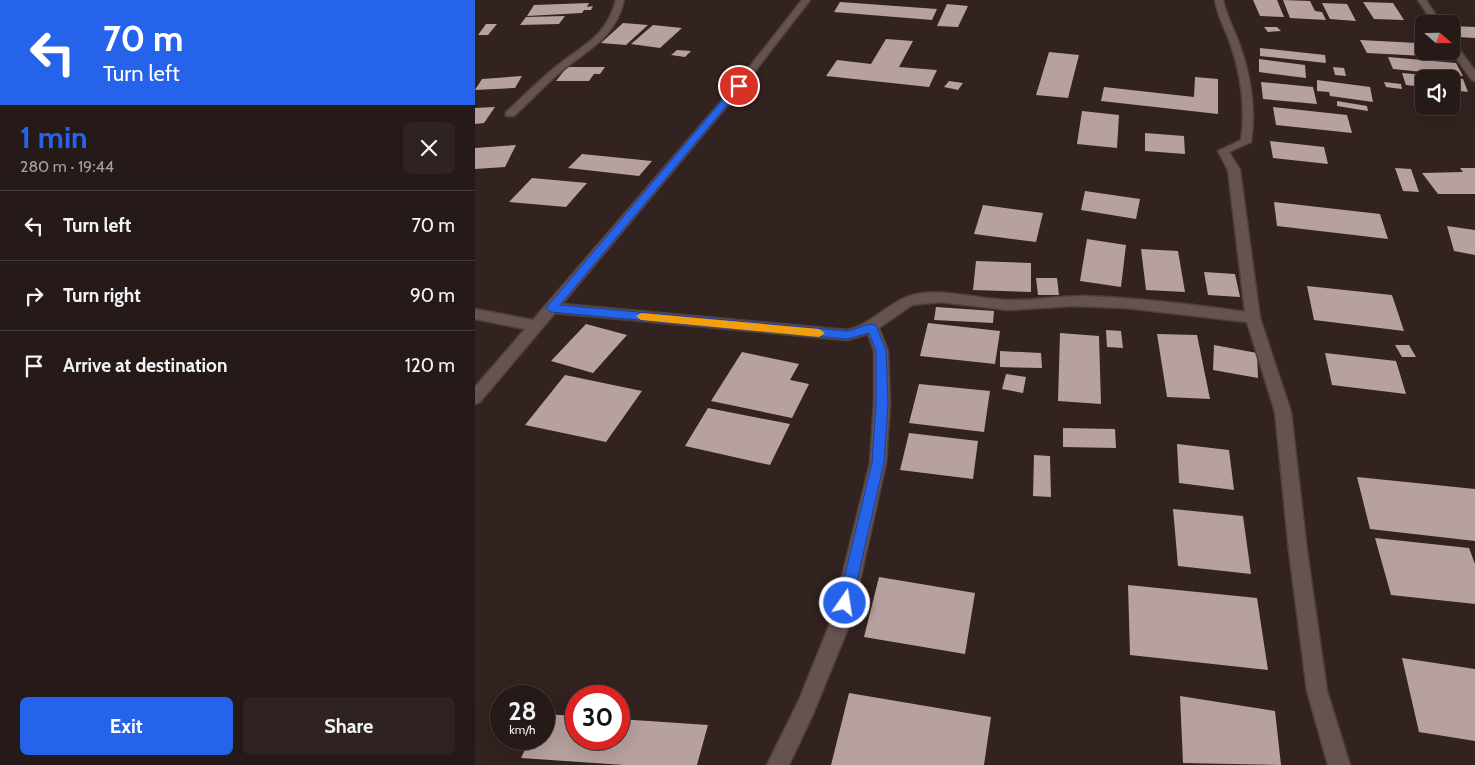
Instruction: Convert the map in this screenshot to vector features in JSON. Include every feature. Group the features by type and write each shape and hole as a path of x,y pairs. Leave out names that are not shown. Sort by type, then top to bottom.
{"street":[{"path":"510,114 556,71 594,43 615,17 620,0"},
{"path":"475,398 739,86 806,0"},
{"path":"1219,0 1221,12 1238,55 1250,106 1246,142 1223,152 1234,170 1253,318 1283,412 1298,551 1317,691 1339,765"},
{"path":"1423,0 1432,15"},
{"path":"1460,57 1475,78"},
{"path":"551,308 839,334 859,333 872,327 892,311 914,300 936,296 1009,305 1081,301 1153,305 1253,318"},
{"path":"475,314 535,326"},
{"path":"778,765 806,707 841,621 878,463 882,403 881,351 872,327"}],"building":[{"path":"1253,0 1277,0 1284,17 1260,16"},
{"path":"1283,0 1310,1 1315,11 1322,12 1326,20 1290,18"},
{"path":"840,2 937,9 932,20 834,12"},
{"path":"1363,2 1393,3 1404,20 1374,19"},
{"path":"589,3 587,7 593,6 591,10 584,10 582,13 527,16 534,5"},
{"path":"1322,3 1347,4 1356,21 1330,19"},
{"path":"947,4 968,6 958,27 937,26"},
{"path":"565,16 559,24 520,25 526,17"},
{"path":"623,23 648,25 626,45 601,43"},
{"path":"486,24 497,24 488,35 478,35"},
{"path":"653,25 682,28 660,48 631,44"},
{"path":"1460,26 1475,27 1475,38 1460,37"},
{"path":"1264,27 1277,27 1281,31 1268,32"},
{"path":"886,39 913,41 899,67 937,70 929,87 826,76 837,60 871,64"},
{"path":"1360,40 1415,43 1415,55 1367,53"},
{"path":"1260,48 1325,55 1326,63 1260,56"},
{"path":"677,50 691,51 685,57 671,55"},
{"path":"1049,52 1079,55 1068,98 1036,95"},
{"path":"1388,57 1456,63 1460,70 1415,71 1393,69"},
{"path":"1259,59 1305,65 1306,78 1259,72"},
{"path":"567,67 605,67 600,74 594,74 589,81 556,81"},
{"path":"1333,67 1344,68 1346,76 1335,75"},
{"path":"1402,73 1415,74 1415,86 1406,85"},
{"path":"522,76 515,88 475,90 482,79"},
{"path":"1195,77 1218,79 1218,114 1101,101 1104,87 1194,97"},
{"path":"1460,79 1463,79 1468,92 1460,91"},
{"path":"1317,80 1370,87 1373,102 1330,96 1329,92 1317,91"},
{"path":"949,81 963,83 958,90 944,87"},
{"path":"1261,82 1313,87 1317,104 1263,99"},
{"path":"1384,82 1401,84 1402,89 1386,87"},
{"path":"1337,101 1367,106 1368,111 1337,106"},
{"path":"495,107 484,123 475,124 475,108"},
{"path":"1273,107 1347,115 1352,133 1276,125"},
{"path":"1082,111 1119,115 1117,148 1077,144"},
{"path":"1145,133 1184,136 1185,154 1145,151"},
{"path":"1270,141 1324,147 1328,164 1273,158"},
{"path":"516,145 505,167 475,169 475,148"},
{"path":"582,154 652,161 639,176 568,168"},
{"path":"1395,168 1411,169 1419,192 1403,191"},
{"path":"1460,168 1475,168 1475,194 1438,194 1422,173 1463,172"},
{"path":"532,178 587,183 566,207 509,202"},
{"path":"1085,191 1140,199 1136,219 1081,210"},
{"path":"1274,202 1380,214 1388,239 1277,226"},
{"path":"983,205 1043,213 1036,242 974,234"},
{"path":"1447,226 1475,230 1475,255 1454,251"},
{"path":"1087,239 1126,245 1121,287 1080,281"},
{"path":"1141,249 1178,251 1185,292 1146,290"},
{"path":"976,261 1031,263 1031,292 973,290"},
{"path":"1204,272 1235,274 1240,297 1208,295"},
{"path":"1036,278 1057,278 1059,295 1038,295"},
{"path":"1307,286 1392,295 1404,331 1314,320"},
{"path":"936,307 994,311 993,323 934,320"},
{"path":"928,323 1000,331 995,364 920,356"},
{"path":"586,324 627,335 593,373 551,361"},
{"path":"1106,330 1121,331 1123,348 1107,347"},
{"path":"1060,333 1099,336 1101,404 1058,401"},
{"path":"1157,334 1197,335 1210,399 1167,397"},
{"path":"1214,345 1257,353 1258,378 1213,370"},
{"path":"1395,345 1409,345 1416,357 1402,357"},
{"path":"1000,351 1041,353 1042,368 1000,367"},
{"path":"742,352 799,364 790,380 809,384 792,418 711,401"},
{"path":"1325,353 1396,361 1406,394 1332,385"},
{"path":"1006,374 1026,377 1023,393 1002,389"},
{"path":"565,375 642,391 606,442 525,425"},
{"path":"919,384 990,391 984,432 909,423"},
{"path":"708,408 790,424 770,465 685,446"},
{"path":"1063,428 1115,429 1116,448 1063,447"},
{"path":"909,433 978,441 973,479 900,470"},
{"path":"1177,444 1229,450 1234,490 1179,483"},
{"path":"1034,455 1050,456 1051,497 1033,496"},
{"path":"1357,477 1475,489 1475,541 1370,529"},
{"path":"1173,509 1243,516 1251,574 1178,566"},
{"path":"1375,538 1469,548 1475,564 1475,604 1391,595"},
{"path":"879,577 975,593 965,654 864,637"},
{"path":"1128,585 1257,598 1268,670 1130,655"},
{"path":"1402,658 1475,669 1475,741 1419,732"},
{"path":"849,693 991,717 984,765 831,765"},
{"path":"1180,696 1275,711 1281,765 1183,763"},
{"path":"555,715 565,715 565,750 630,750 630,720 708,725 697,765 624,765 521,758 525,750 555,750"}],"slow traffic":[{"path":"641,316 819,333"}],"route":[{"path":"739,86 551,308 830,334 847,335 859,333 872,327 881,351 882,403 878,463 845,603"}]}
